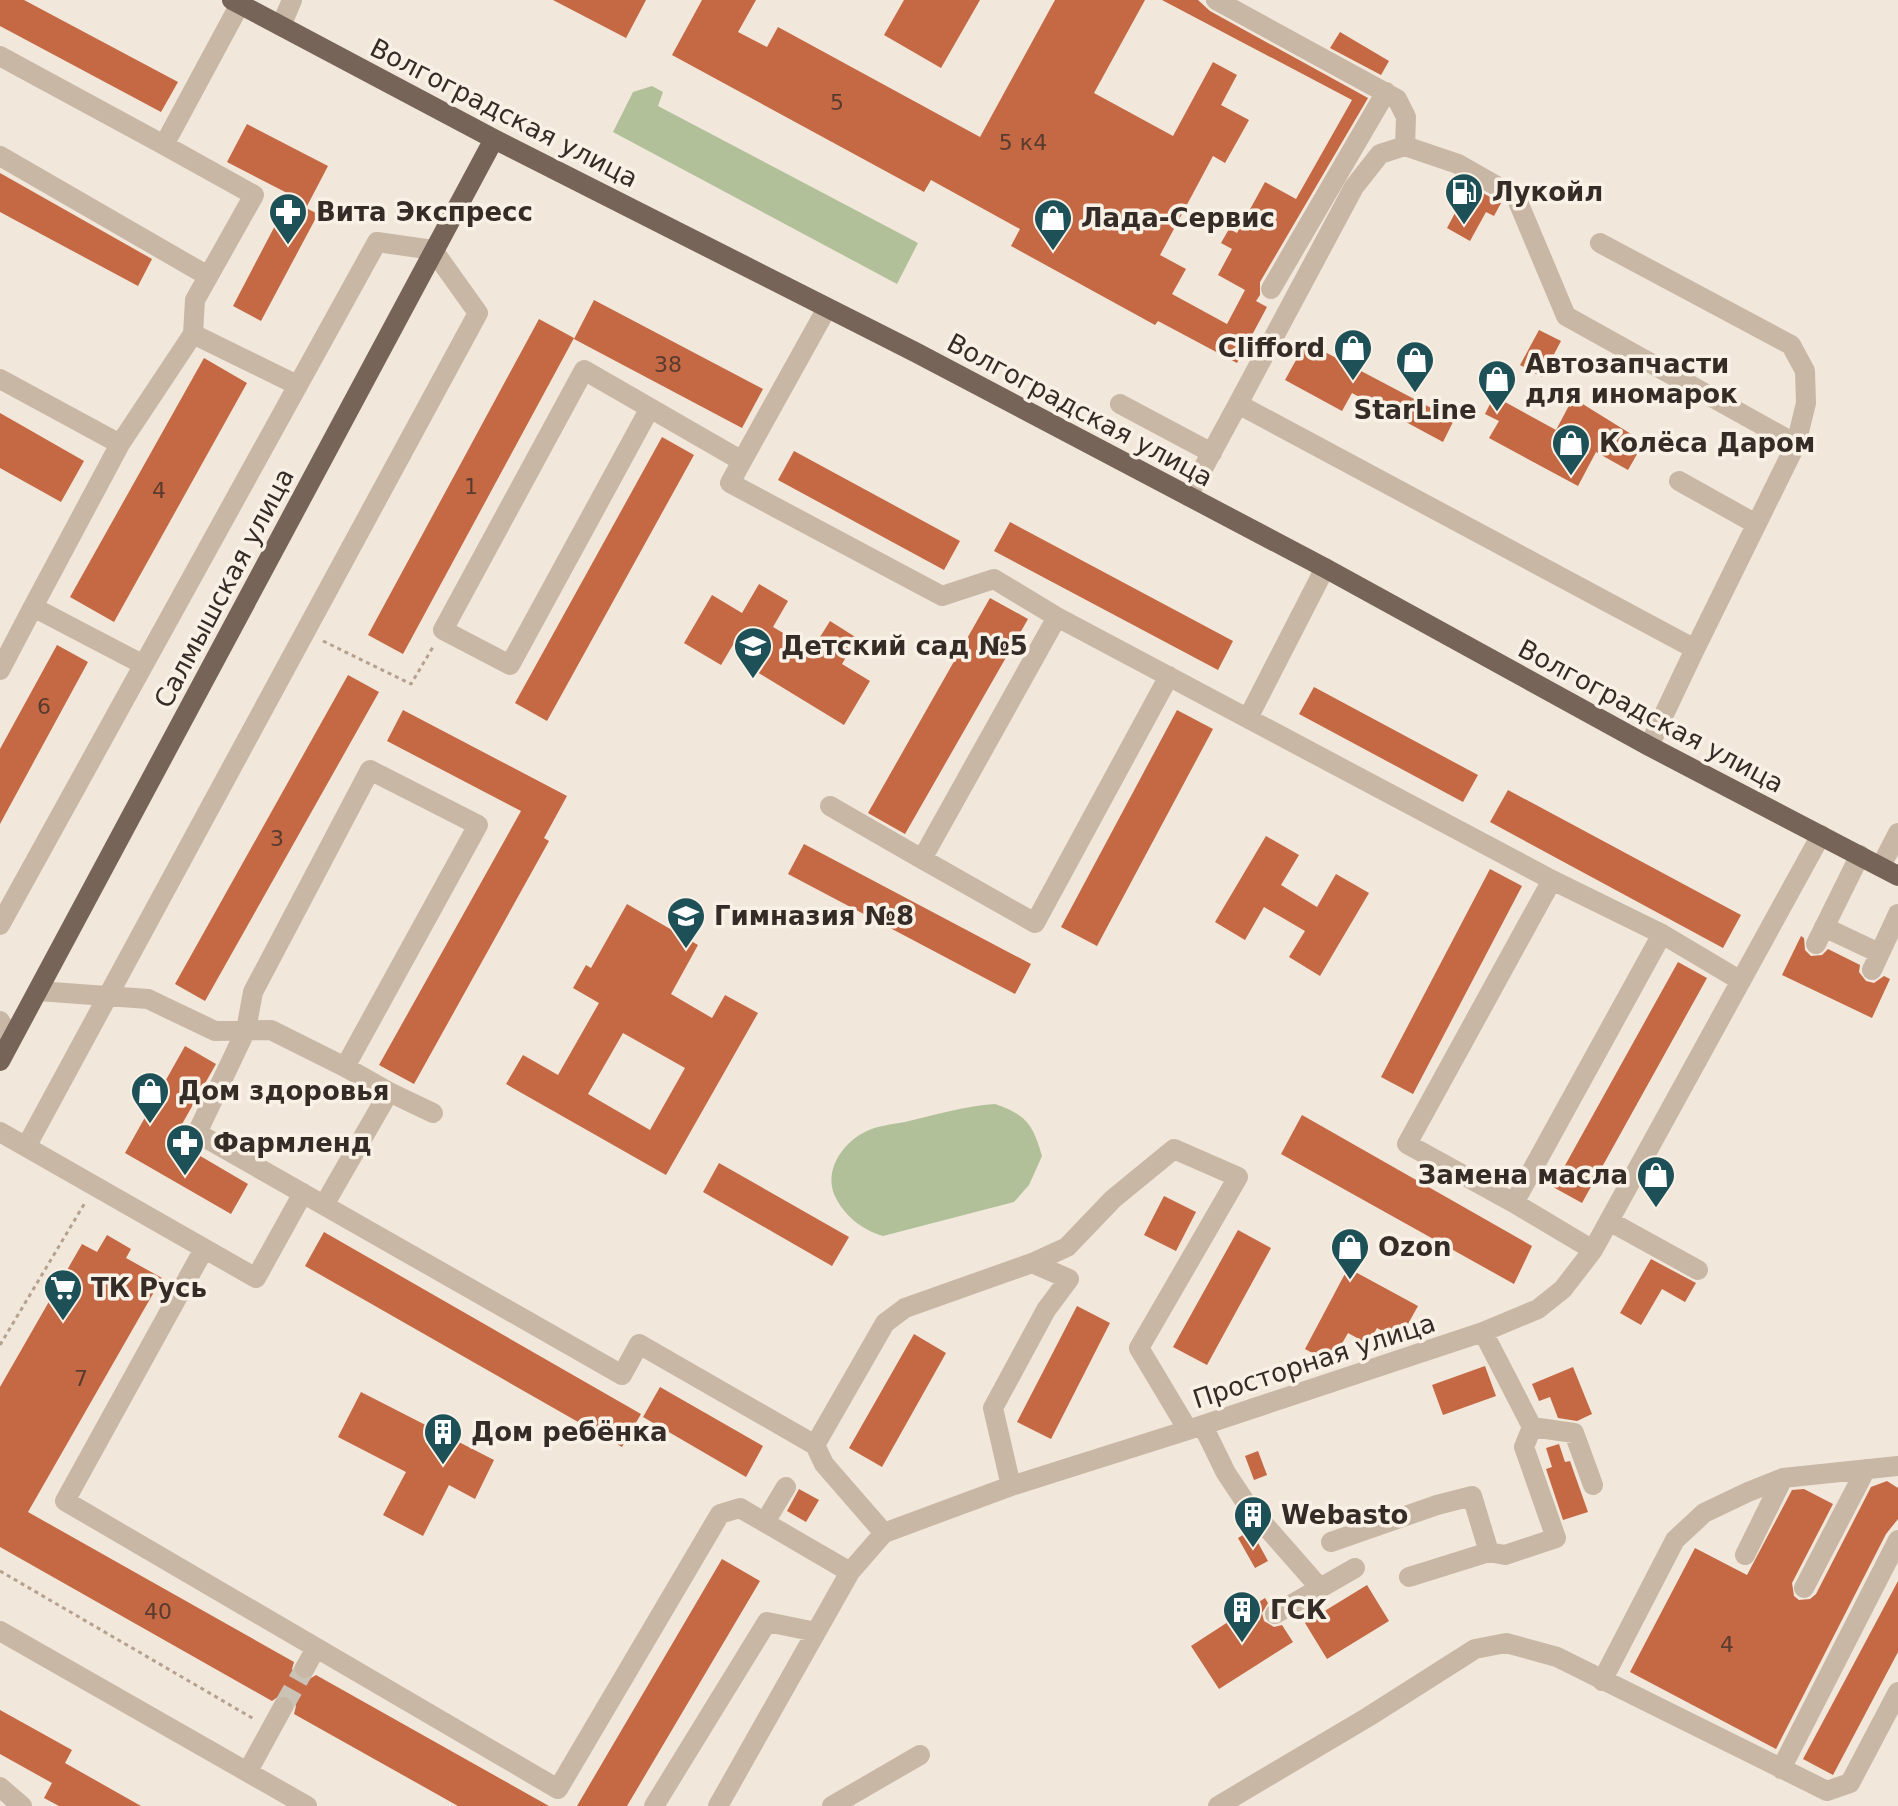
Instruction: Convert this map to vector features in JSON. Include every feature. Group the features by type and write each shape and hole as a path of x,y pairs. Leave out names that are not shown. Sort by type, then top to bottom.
{"main road":[{"name":"Волгоградская улица","path":"236,2 494,139 827,308 1325,568 1649,746 1889,871"},
{"name":"Салмышская улица","path":"0,1061 494,139"}],"street":[{"path":"281,26 292,0"},
{"path":"1216,0 1397,99 1406,117 1405,146"},
{"path":"164,145 236,2"},
{"path":"0,56 254,195 195,300 193,334 120,444 0,670"},
{"path":"1271,289 1386,92"},
{"path":"1188,496 1354,187 1380,154 1405,146 1458,164 1516,197 1566,316 1796,444"},
{"path":"0,156 208,276"},
{"path":"0,925 377,242 433,250 478,313 26,1147"},
{"path":"1600,243 1791,345 1805,371 1806,403 1796,444 1649,746"},
{"path":"827,308 730,483 942,596 994,579 1057,617 1552,880 1662,934 1741,981"},
{"path":"193,334 297,385"},
{"path":"650,408 510,665 443,630 584,370 650,408 742,461"},
{"path":"0,379 120,444"},
{"path":"1120,404 1212,453"},
{"path":"1238,404 1695,649"},
{"path":"1679,481 1756,524"},
{"path":"1248,718 1325,568"},
{"path":"33,607 142,664"},
{"path":"922,859 1057,617"},
{"path":"830,806 1035,923 1169,676"},
{"path":"345,1067 478,825 370,770 253,992 246,1030 197,1133 622,1375 639,1344 815,1445 824,1464 884,1533"},
{"path":"1889,871 1898,833"},
{"name":"Просторная улица","path":"718,1806 850,1572 884,1533 1011,1486 1483,1332 1538,1309 1563,1289 1593,1250 1821,835"},
{"path":"1860,855 1820,936 1876,962 1898,914"},
{"path":"1552,880 1407,1144 1593,1250"},
{"path":"1514,1203 1662,934"},
{"path":"38,991 148,999 215,1031 271,1030 433,1113"},
{"path":"0,1021 11,1040"},
{"path":"324,1205 389,1092"},
{"path":"0,1132 256,1278 303,1193"},
{"path":"815,1445 885,1323 905,1308 1032,1263 1067,1247 1113,1199 1174,1149 1238,1177 1139,1348 1248,1506 1320,1588"},
{"path":"1609,1221 1698,1270"},
{"path":"204,1249 65,1501 558,1789 720,1514 740,1508 850,1572"},
{"path":"1011,1486 993,1408 1046,1310 1069,1279 1032,1263"},
{"path":"1409,1577 1489,1552 1505,1555 1556,1538 1524,1447 1532,1427 1483,1332"},
{"path":"1532,1427 1574,1433 1593,1485"},
{"path":"1602,1681 1675,1540 1704,1513 1783,1478 1898,1466"},
{"path":"1804,1588 1866,1469"},
{"path":"1745,1555 1783,1478"},
{"path":"765,1522 786,1487"},
{"path":"1331,1542 1472,1496 1489,1552"},
{"path":"1781,1769 1898,1540"},
{"path":"1275,1614 1355,1568"},
{"path":"654,1806 767,1622 816,1632"},
{"path":"1,1633 307,1806"},
{"path":"1218,1806 1475,1649 1506,1643 1557,1657 1827,1791 1850,1783 1898,1692"},
{"path":"305,1668 316,1648"},
{"path":"248,1771 283,1707"},
{"path":"832,1806 920,1755"},
{"path":"0,1787 22,1806"}],"path":[{"path":"305,633 411,684 443,630"},
{"path":"0,1345 94,1187"},
{"path":"0,1571 271,1730"}],"green space":[{"path":"652,86 663,92 658,106 918,243 897,284 613,132 633,92"},
{"path":"995,1104 1015,1112 1027,1122 1042,1156 1029,1185 1014,1202 883,1236 854,1221 842,1209 832,1184 834,1165 845,1148 860,1135 882,1126"}],"building":[{"path":"0,0 24,0 178,82 161,112 0,26"},
{"path":"553,0 646,0 626,38"},
{"path":"702,0 756,0 738,32 767,47 778,27 980,137 1055,0 1145,0 1094,93 1173,136 1213,62 1237,75 1221,105 1249,120 1225,163 1213,156 1160,255 1186,269 1172,294 1227,324 1245,290 1218,275 1232,249 1221,243 1229,229 1237,233 1265,182 1296,199 1352,100 1162,0 1198,0 1210,11 1368,98 1260,282 1260,295 1256,301 1267,307 1237,363 1158,321 1155,325 1011,246 1020,229 931,180 924,192 672,55"},
{"path":"904,0 980,0 941,68 884,35"},
{"path":"1340,32 1389,61 1381,75 1330,48"},
{"path":"247,124 328,166 306,208 318,214 261,321 233,306 291,195 227,162"},
{"path":"0,173 152,259 138,286 0,212"},
{"path":"1461,181 1501,203 1494,216 1486,212 1470,241 1447,228 1463,198 1454,193"},
{"path":"594,300 763,389 742,428 574,339"},
{"path":"539,319 574,338 403,654 368,635"},
{"path":"1539,330 1561,341 1542,377 1520,365"},
{"path":"1306,342 1454,420 1443,442 1352,393 1342,411 1285,380"},
{"path":"204,358 247,383 114,622 70,597"},
{"path":"1494,396 1556,430 1573,398 1644,442 1628,470 1596,452 1578,486 1489,438 1499,421 1485,414"},
{"path":"0,413 84,461 61,502 0,468"},
{"path":"662,437 694,455 547,721 515,703"},
{"path":"794,451 960,541 944,570 778,480"},
{"path":"1010,522 1233,641 1218,670 994,551"},
{"path":"759,584 788,601 773,627 812,650 830,621 857,638 842,664 870,681 844,725 752,669 765,647 740,633 721,665 684,643 712,595 742,613"},
{"path":"990,598 1028,619 905,834 868,813"},
{"path":"57,645 88,662 0,824 0,749"},
{"path":"348,675 379,692 205,1001 175,984"},
{"path":"1314,687 1478,775 1463,802 1299,714"},
{"path":"403,710 567,796 544,838 549,841 414,1084 379,1065 521,811 387,741"},
{"path":"1177,710 1213,729 1097,946 1061,927"},
{"path":"1508,790 1741,915 1723,948 1490,822"},
{"path":"1266,836 1299,855 1281,885 1317,907 1336,874 1369,893 1320,976 1289,957 1305,931 1264,907 1245,940 1215,922"},
{"path":"804,844 1031,964 1015,994 788,874"},
{"path":"1490,869 1522,886 1413,1094 1381,1077"},
{"path":"627,904 698,945 671,994 712,1018 725,995 758,1013 666,1175 506,1084 523,1055 558,1075 599,1003 573,988 586,965 591,968","holes":["623,1033 685,1068 650,1130 588,1094"]},
{"path":"1801,936 1805,950 1811,956 1822,955 1828,949 1860,965 1859,972 1866,981 1874,983 1884,976 1890,979 1872,1018 1782,975"},
{"path":"1678,962 1707,978 1582,1203 1553,1187"},
{"path":"185,1046 216,1064 173,1140 248,1184 231,1214 125,1153"},
{"path":"1302,1115 1532,1246 1514,1284 1281,1154"},
{"path":"719,1163 849,1237 832,1266 703,1192"},
{"path":"1164,1196 1196,1212 1176,1251 1144,1235"},
{"path":"1238,1230 1271,1248 1207,1365 1173,1347"},
{"path":"324,1232 641,1414 622,1447 305,1266"},
{"path":"107,1235 131,1249 126,1258 162,1278 28,1512 294,1662 292,1669 298,1679 306,1681 316,1675 549,1806 458,1806 294,1714 296,1706 290,1696 282,1694 272,1701 0,1547 0,1387 82,1244 97,1252"},
{"path":"1651,1259 1696,1283 1685,1302 1662,1289 1641,1325 1620,1313"},
{"path":"1348,1268 1418,1306 1399,1340 1377,1328 1368,1344 1348,1333 1331,1363 1305,1349"},
{"path":"1077,1306 1110,1323 1051,1439 1017,1422"},
{"path":"914,1334 946,1353 882,1467 849,1448"},
{"path":"1485,1366 1496,1396 1443,1415 1432,1385"},
{"path":"1573,1367 1592,1414 1577,1421 1558,1418 1550,1397 1539,1401 1532,1384"},
{"path":"660,1387 763,1446 746,1477 643,1417"},
{"name":"Дом ребёнка","path":"361,1392 494,1460 475,1499 449,1485 423,1536 383,1515 406,1472 338,1437"},
{"path":"1559,1444 1565,1462 1570,1461 1588,1512 1563,1520 1546,1469 1552,1467 1546,1448"},
{"path":"1258,1451 1267,1475 1254,1480 1245,1456"},
{"path":"1887,1481 1898,1488 1898,1519 1886,1534 1776,1749 1630,1672 1695,1548 1747,1575 1792,1490 1804,1489 1833,1504 1792,1583 1794,1596 1799,1600 1810,1599 1816,1594 1871,1487"},
{"path":"799,1489 819,1500 806,1522 787,1511"},
{"name":"Webasto","path":"1251,1530 1268,1561 1255,1568 1238,1538"},
{"path":"722,1559 760,1581 627,1806 577,1806"},
{"path":"1898,1581 1898,1652 1833,1775 1803,1759"},
{"path":"1367,1585 1389,1621 1327,1659 1305,1623"},
{"name":"ГСК","path":"1265,1598 1268,1603 1262,1613 1264,1621 1274,1627 1282,1625 1293,1642 1219,1689 1191,1646"},
{"path":"0,1710 72,1750 65,1763 141,1806 59,1806 44,1798 52,1783 0,1754"}],"tunnel":[{"path":"283,1707 305,1668"}],"place":[{"name":"Лукойл","path":"1464,226"},
{"name":"Вита Экспресс","path":"288,246"},
{"name":"Лада-Сервис","path":"1053,252"},
{"name":"Clifford","path":"1353,382"},
{"name":"StarLine","path":"1415,394"},
{"name":"Автозапчасти для иномарок","path":"1497,413"},
{"name":"Колёса Даром","path":"1571,477"},
{"name":"Детский сад №5","path":"753,680"},
{"name":"Гимназия №8","path":"686,950"},
{"name":"Дом здоровья","path":"150,1125"},
{"name":"Фармленд","path":"185,1177"},
{"name":"Замена масла","path":"1656,1209"},
{"name":"Ozon","path":"1350,1281"},
{"name":"ТК Русь","path":"63,1322"},
{"name":"Дом ребёнка","path":"443,1466"},
{"name":"Webasto","path":"1253,1549"},
{"name":"ГСК","path":"1242,1644"}]}
